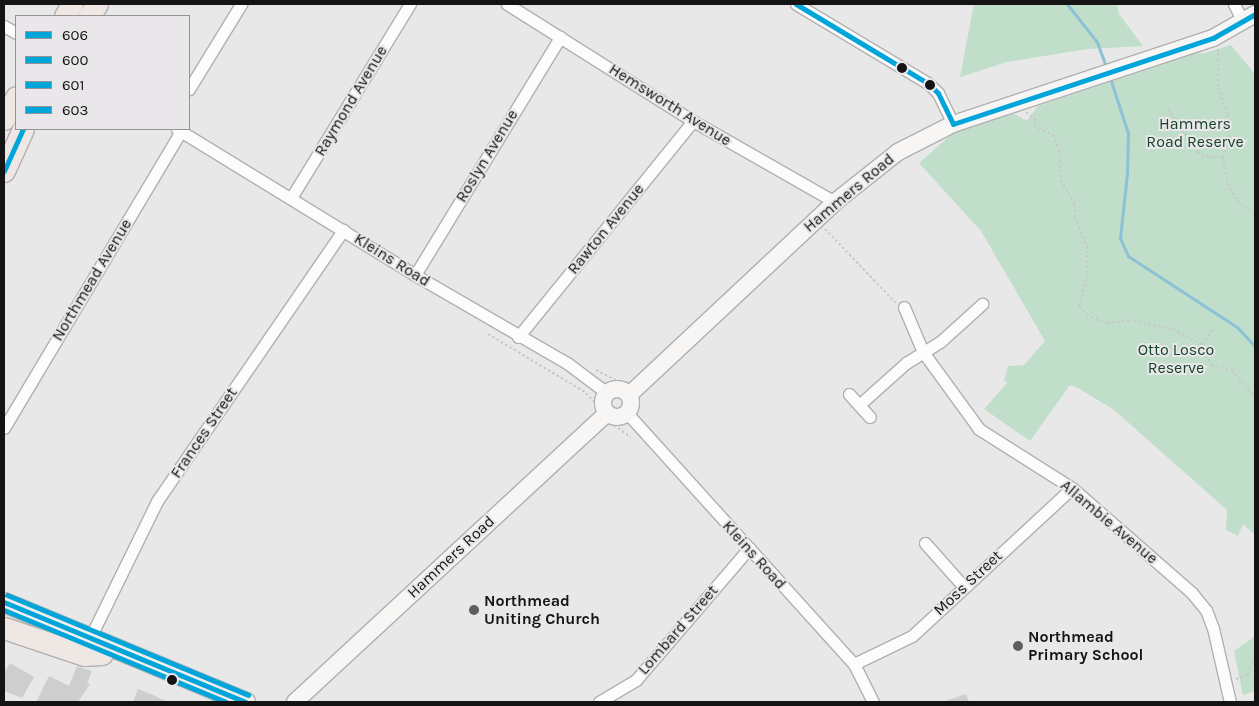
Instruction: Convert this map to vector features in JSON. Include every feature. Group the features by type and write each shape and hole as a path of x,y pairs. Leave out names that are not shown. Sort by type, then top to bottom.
{"highway":[{"path":"66,15 72,4"},
{"path":"90,15 97,4"},
{"path":"4,159 21,130"},
{"path":"4,171 22,130"},
{"path":"4,628 84,655 92,647"}],"main road":[{"path":"4,602 92,647 222,702"},
{"path":"4,618 92,647 245,702"}],"street":[{"path":"190,87 241,4"},
{"name":"Raymond Avenue","path":"291,198 410,4"},
{"name":"Hemsworth Avenue","path":"507,4 693,121 835,202"},
{"path":"796,4 928,84 938,94 953,124"},
{"path":"1234,4 1249,18"},
{"name":"Hammers Road","path":"629,395 835,202 898,152 953,124 1213,38 1249,18"},
{"path":"4,26 15,32"},
{"name":"Roslyn Avenue","path":"415,275 560,37"},
{"name":"Rawton Avenue","path":"518,337 693,121"},
{"name":"Kleins Road","path":"179,130 518,337 567,363 607,393"},
{"name":"Northmead Avenue","path":"4,428 179,130"},
{"name":"Frances Street","path":"92,647 157,501 343,230"},
{"path":"859,405 906,363 940,342 982,304"},
{"name":"Allambie Avenue","path":"904,307 923,352 979,429 1072,488 1192,593 1206,610 1214,628 1230,702"},
{"path":"619,389 629,395 632,402 628,413 619,417 601,410 607,393 619,389"},
{"path":"849,394 870,417"},
{"name":"Hammers Road","path":"295,702 601,410"},
{"name":"Kleins Road","path":"628,413 854,664 873,702"},
{"name":"Moss Street","path":"854,664 912,636 1072,488"},
{"path":"925,543 964,587"},
{"name":"Lombard Street","path":"599,702 636,680 749,548"}],"path":[{"path":"1217,46 1218,88 1228,115 1228,141 1222,157 1228,184 1237,201 1255,215"},
{"path":"1168,109 1197,152 1209,157 1222,157"},
{"path":"1027,115 1036,120 1034,126 1054,135 1059,150 1061,180 1075,205 1075,218 1087,246 1087,275 1079,306 1091,317 1107,323 1130,320 1173,329 1203,346 1211,365 1232,370 1255,396"},
{"path":"816,220 892,301 904,307"},
{"path":"1203,346 1213,329"},
{"path":"488,334 586,393 596,402 601,410"},
{"path":"590,366 618,384 628,378"},
{"path":"608,429 616,424 631,438"},
{"path":"1226,682 1248,674 1255,656"}],"green space":[{"path":"974,4 1117,4 1119,14 1143,46 1088,49 1007,62 960,77"},
{"path":"1231,45 1255,74 1255,535 1243,524 1238,536 1226,530 1227,510 1114,410 1078,388 1070,385 1030,441 984,409 1008,382 1004,381 1008,366 1024,365 1045,341 981,231 919,163 953,133 990,117 1011,112 1027,121 1038,106 1199,52 1202,54"},
{"path":"1255,636 1255,691 1243,695 1234,651"}],"building":[{"path":"10,663 34,677 22,698 4,691 4,673"},
{"path":"77,666 92,671 87,683 90,684 78,702 36,702 49,676 69,686"},
{"path":"138,689 153,695 168,702 133,702"},
{"path":"966,694 969,702 945,701"}],"waterway":[{"path":"1067,4 1097,42 1106,67"},
{"path":"1110,78 1128,133 1127,173 1120,238 1128,256 1237,327 1255,346"}],"transit line":[{"name":"606","path":"796,4 929,84 938,93 953,124"},
{"name":"606","path":"953,124 1213,38 1255,14"},
{"name":"606","path":"4,171 23,130"},
{"name":"603","path":"7,595 248,695"},
{"name":"600","path":"4,602 245,702"},
{"name":"601","path":"4,610 226,702"}],"place":[{"name":"Northmead Uniting Church","path":"474,610"},
{"name":"Northmead Primary School","path":"1018,646"}],"park label":[{"name":"Hammers Road Reserve","path":"1195,133"},
{"name":"Otto Losco Reserve","path":"1176,359"}]}
